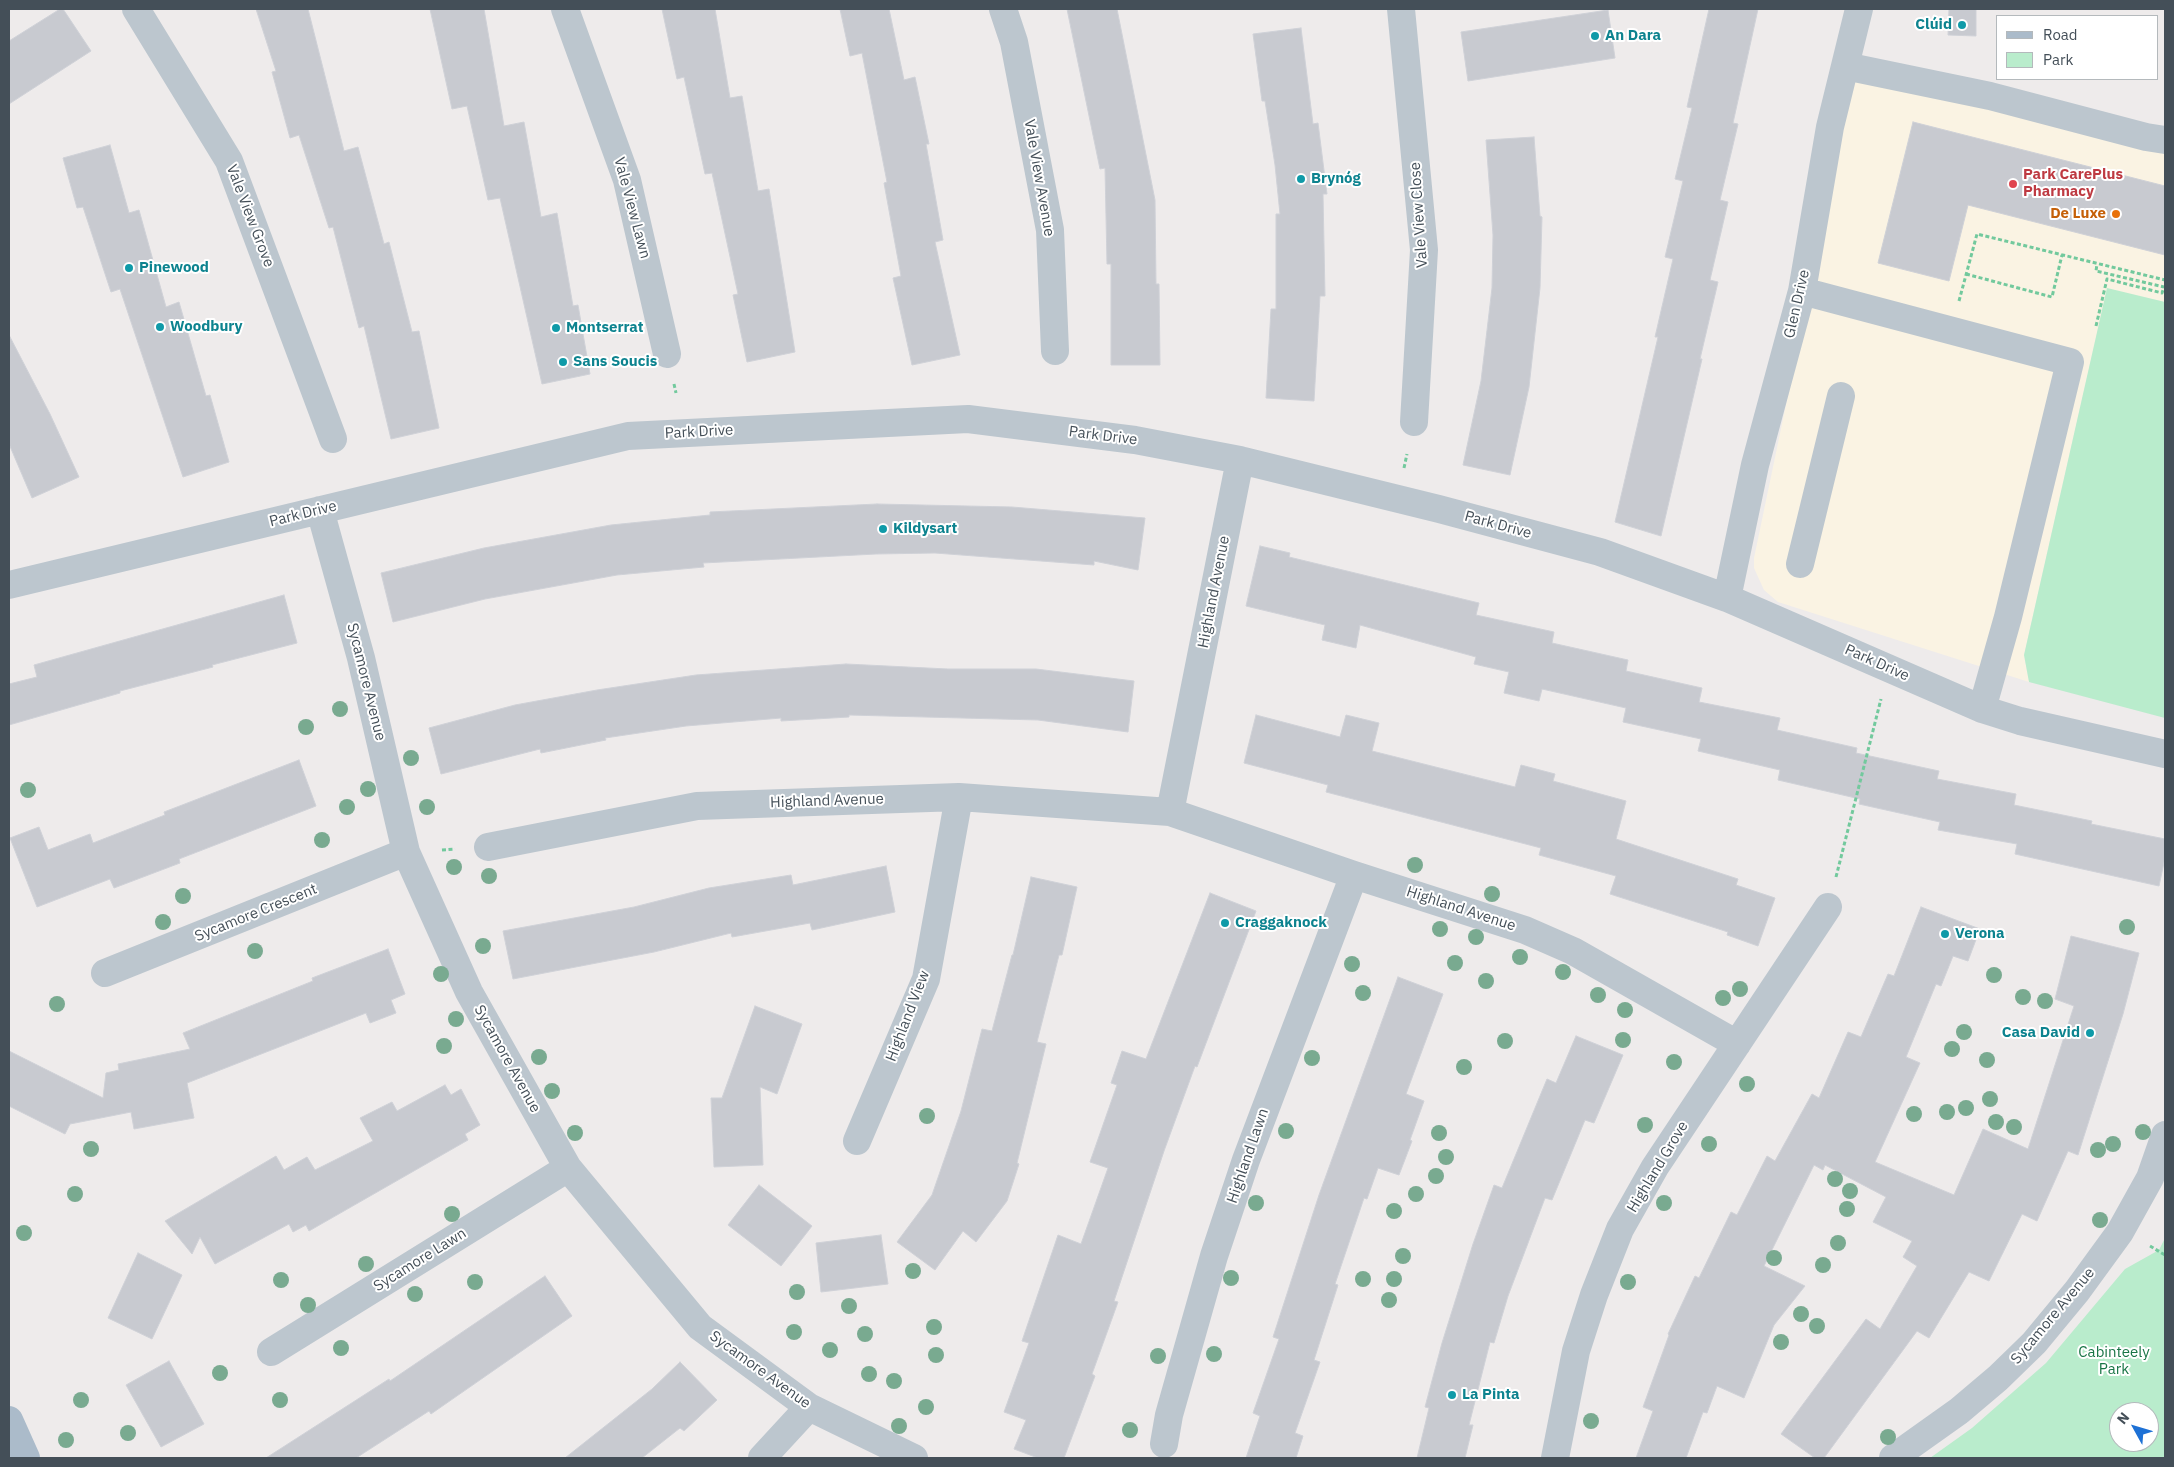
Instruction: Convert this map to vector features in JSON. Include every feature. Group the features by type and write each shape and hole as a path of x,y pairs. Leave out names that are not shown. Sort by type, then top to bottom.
{"main road":[{"path":"9,1420 26,1458"}],"street":[{"name":"Vale View Grove","path":"136,9 229,161 333,439"},
{"name":"Vale View Lawn","path":"565,9 627,180 667,354"},
{"name":"Vale View Avenue","path":"1003,9 1014,42 1050,230 1055,351"},
{"name":"Vale View Close","path":"1401,9 1424,250 1414,422"},
{"name":"Glen Drive","path":"1727,598 1755,465 1802,290 1830,127 1859,9"},
{"path":"1845,66 1990,96 2146,138 2165,140"},
{"path":"1802,290 2070,362 2008,617 1982,708"},
{"path":"1800,564 1840,396"},
{"name":"Park Drive","path":"9,584 637,436 968,419 1135,440 1240,460 1600,552 1727,598 1982,708 2020,721 2165,754"},
{"name":"Highland Avenue","path":"1170,812 1240,460"},
{"name":"Sycamore Avenue","path":"320,510 360,658 406,852 469,992 568,1168 700,1327 809,1407 914,1458"},
{"name":"Highland Avenue","path":"488,847 697,806 959,797 1170,812 1354,875 1525,930 1573,951 1737,1044"},
{"name":"Highland View","path":"857,1141 926,978 959,797"},
{"name":"Sycamore Crescent","path":"105,974 406,852"},
{"name":"Highland Lawn","path":"1164,1444 1169,1415 1214,1256 1246,1160 1354,875"},
{"name":"Highland Grove","path":"1555,1458 1564,1404 1576,1351 1594,1295 1620,1229 1655,1167 1828,907"},
{"name":"Sycamore Avenue","path":"1892,1458 1959,1411 1998,1378 2040,1336 2077,1291 2120,1232 2150,1178 2165,1134"},
{"name":"Sycamore Lawn","path":"271,1352 568,1168"},
{"path":"762,1458 809,1407"}],"path":[{"path":"2062,255 2052,297 1966,274 1977,234 2165,280"},
{"path":"2096,326 2107,279 2162,293 2164,287 2096,272 2097,264"},
{"path":"1398,499 1414,422"},
{"path":"1828,907 1889,669"},
{"path":"406,852 488,847"}],"shaded area":[{"path":"1859,55 2165,134 2165,302 2107,289 2024,655 2029,682 1778,602 1764,590 1754,568 1754,558"}],"green space":[{"path":"2107,288 2165,302 2165,718 2029,682 2024,655"},
{"name":"Cabinteely Park","path":"2165,1238 2165,1458 1930,1458 1972,1428 2046,1363 2125,1269 2159,1250"}],"building":[{"path":"60,9 63,9 91,51 9,104 9,41"},
{"path":"256,9 308,9 344,151 358,147 384,244 389,242 412,332 419,331 439,428 391,439 364,326 359,328 333,227 329,228 299,135 290,138 272,72 276,71"},
{"path":"430,9 484,9 504,126 524,122 541,217 557,213 573,306 578,305 590,374 542,384 500,198 488,200 467,106 452,109"},
{"path":"662,9 715,9 730,98 742,96 758,191 769,189 795,352 747,362 733,295 738,294 712,173 705,174 684,77 677,79"},
{"path":"840,9 889,9 904,80 915,77 929,144 926,144 943,240 935,242 960,355 912,365 893,278 901,276 884,183 887,182 862,53 850,56"},
{"path":"1067,9 1117,9 1155,200 1156,284 1159,284 1160,365 1111,365 1111,264 1107,264 1105,168 1100,169"},
{"path":"1709,9 1758,9 1733,123 1738,124 1720,200 1728,202 1710,280 1718,282 1661,536 1615,522 1658,337 1655,337 1673,259 1665,257 1683,181 1675,179 1692,108 1687,107"},
{"name":"Clúid","path":"1949,9 1976,9 1976,36 1948,35"},
{"path":"1608,10 1615,58 1468,81 1461,32"},
{"path":"1301,28 1313,124 1318,123 1327,194 1323,194 1325,296 1320,296 1314,401 1266,398 1271,309 1276,309 1276,214 1280,214 1275,165 1265,101 1262,101 1253,34"},
{"path":"1913,122 2165,186 2165,255 1968,205 1949,281 1878,263"},
{"path":"1534,137 1540,216 1542,217 1540,288 1529,387 1510,475 1463,465 1481,381 1492,288 1493,235 1486,140"},
{"path":"110,145 129,213 139,210 166,307 179,302 206,396 210,395 229,462 183,477 120,289 111,292 83,207 77,208 63,158"},
{"path":"9,335 50,414 79,477 32,498 9,444"},
{"path":"877,504 1012,507 1145,518 1138,570 1094,561 1094,565 935,553 876,554 703,563 704,567 617,575 485,599 393,622 381,573 484,548 611,525 710,515 710,512"},
{"path":"1260,546 1290,553 1289,557 1479,603 1476,615 1554,632 1552,643 1628,660 1626,671 1702,688 1699,702 1780,718 1777,730 1857,748 1856,753 1939,771 1937,779 2016,794 2014,805 2092,821 2091,824 2165,839 2165,858 2159,886 2015,854 2017,844 1938,830 1940,822 1859,804 1860,799 1778,780 1780,770 1698,751 1701,739 1623,722 1626,708 1542,689 1539,701 1504,693 1509,672 1474,664 1476,657 1360,625 1356,648 1322,640 1325,625 1246,606"},
{"path":"284,595 297,643 120,691 120,693 9,725 9,684 37,677 34,665"},
{"path":"846,664 948,669 1036,669 1134,681 1128,732 1038,720 849,715 849,717 781,721 781,718 686,726 605,738 606,740 541,753 540,749 441,774 429,728 515,705 597,690 696,675"},
{"path":"1256,715 1340,737 1346,715 1379,723 1372,751 1515,787 1521,765 1555,774 1553,781 1626,801 1616,839 1738,879 1736,885 1775,898 1758,946 1727,935 1728,932 1610,894 1616,876 1539,855 1541,848 1326,792 1328,785 1244,763"},
{"path":"299,760 316,806 179,859 180,863 114,888 110,879 37,907 10,838 39,827 48,850 90,834 93,843 165,815 164,812"},
{"path":"886,866 895,912 812,930 810,923 732,937 731,933 654,952 513,979 503,931 634,907 709,888 791,875 793,885"},
{"path":"1031,877 1077,887 1062,955 1059,955 1037,1042 1046,1044 1017,1163 1019,1164 1007,1201 976,1242 963,1231 935,1270 897,1242 932,1195 961,1111 982,1029 992,1031 1013,955"},
{"path":"1210,893 1256,911 1164,1151 1114,1301 1118,1302 1092,1374 1095,1376 1064,1458 1038,1458 1014,1449 1026,1420 1004,1412 1029,1343 1022,1341 1058,1235 1081,1244 1108,1168 1090,1162 1117,1085 1111,1083 1122,1051 1146,1059"},
{"path":"1921,907 1980,929 1968,961 1953,956 1941,986 1936,984 1906,1057 1920,1063 1875,1162 1954,1195 1983,1129 2028,1149 2074,1006 2055,999 2071,936 2139,953 2123,1014 2078,1155 2068,1151 2037,1221 2022,1214 1989,1281 1969,1272 1929,1338 1917,1331 1824,1458 1815,1458 1781,1434 1866,1319 1880,1329 1917,1266 1903,1257 1912,1241 1873,1222 1886,1197 1825,1165 1823,1170 1814,1165 1764,1266 1805,1286 1774,1325 1744,1398 1717,1386 1707,1413 1703,1412 1686,1458 1636,1458 1653,1411 1643,1407 1668,1334 1695,1276 1699,1278 1731,1212 1737,1215 1767,1156 1775,1161 1812,1094 1819,1098 1848,1032 1861,1037 1888,974 1894,976"},
{"path":"388,949 405,994 391,1000 396,1013 370,1023 366,1013 187,1083 194,1118 134,1129 131,1112 70,1124 65,1134 9,1106 9,1051 103,1098 106,1073 119,1070 118,1064 190,1049 183,1033 313,981 312,978"},
{"path":"1398,977 1443,994 1406,1094 1424,1101 1410,1140 1412,1141 1399,1175 1378,1168 1367,1199 1364,1198 1335,1284 1338,1285 1314,1360 1320,1362 1295,1433 1303,1436 1296,1458 1246,1458 1260,1416 1253,1413 1279,1339 1273,1337 1319,1195"},
{"path":"755,1006 802,1024 777,1094 760,1087 763,1165 714,1167 711,1098 722,1098"},
{"path":"1576,1036 1623,1055 1594,1123 1585,1120 1552,1200 1545,1198 1508,1296 1494,1343 1490,1342 1469,1425 1473,1425 1465,1458 1417,1458 1429,1408 1425,1407 1442,1343 1473,1244 1494,1185 1502,1188 1547,1079 1556,1083"},
{"path":"445,1085 451,1095 461,1089 480,1125 465,1134 468,1140 309,1231 306,1225 293,1232 289,1224 215,1264 200,1237 192,1254 165,1221 276,1156 284,1170 307,1157 315,1170 373,1141 360,1118 392,1102 397,1111"},
{"path":"759,1185 812,1226 781,1266 728,1225"},
{"path":"881,1235 888,1284 821,1292 816,1243"},
{"path":"138,1253 182,1275 152,1339 108,1318"},
{"path":"545,1276 572,1316 431,1414 429,1411 356,1458 266,1458 389,1379 390,1381"},
{"path":"169,1361 204,1424 161,1447 126,1385"},
{"path":"680,1362 717,1400 684,1431 680,1428 642,1458 565,1458 652,1389"}],"place":[{"name":"Clúid","path":"1962,25"},
{"name":"An Dara","path":"1595,36"},
{"name":"Brynóg","path":"1301,179"},
{"name":"Park CarePlus Pharmacy","path":"2013,184"},
{"name":"De Luxe","path":"2116,214"},
{"name":"Pinewood","path":"129,268"},
{"name":"Woodbury","path":"160,327"},
{"name":"Montserrat","path":"556,328"},
{"name":"Sans Soucis","path":"563,362"},
{"name":"Kildysart","path":"883,529"},
{"name":"Craggaknock","path":"1225,923"},
{"name":"Verona","path":"1945,934"},
{"name":"Casa David","path":"2090,1033"},
{"name":"La Pinta","path":"1452,1395"}]}
